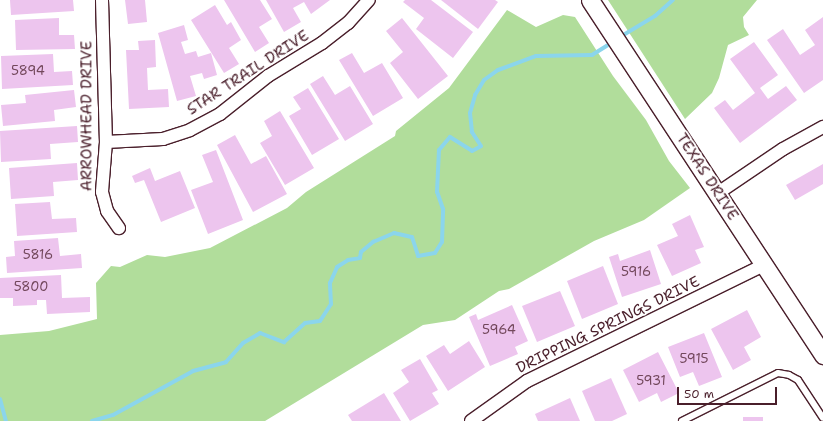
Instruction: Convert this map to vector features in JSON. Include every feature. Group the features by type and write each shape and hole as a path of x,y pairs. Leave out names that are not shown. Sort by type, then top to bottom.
{"street":[{"name":"ARROWHEAD DRIVE","path":"102,0 106,142 102,192 107,211 119,228"},
{"name":"STAR TRAIL DRIVE","path":"106,142 163,139 190,130 220,114 268,76 322,43 348,23 369,0"},
{"name":"TEXAS DRIVE","path":"590,0 823,355"},
{"path":"718,193 783,150 823,127"},
{"name":"DRIPPING SPRINGS DRIVE","path":"479,419 527,381 764,265"}],"lane":[{"path":"682,421 778,373 789,375 798,380 823,418"}],"green space":[{"path":"608,0 757,0 743,17 744,27 749,35 728,45 719,78 712,93 685,119"},
{"path":"507,10 536,27 563,15 575,17 613,76 646,120 669,161 690,188 644,220 594,241 509,289 499,291 455,320 423,325 265,421 0,421 0,335 49,331 97,319 96,283 111,266 120,267 147,255 165,257 210,248 287,208 306,192 395,136 396,131 449,88"}],"building":[{"path":"10,0 73,0 74,11 11,15"},
{"path":"125,0 145,0 147,22 128,24"},
{"path":"224,0 260,0 272,19 259,27 269,43 255,52"},
{"path":"266,0 330,0 311,14 304,2 293,8 301,22 284,32"},
{"path":"405,0 431,0 473,32 453,58 416,29 424,18 403,2"},
{"path":"441,0 495,0 498,2 478,29"},
{"path":"215,5 227,25 231,22 241,40 229,48 239,64 224,73 191,20"},
{"path":"823,17 823,80 804,93 767,40 783,29 800,55 815,45 805,30"},
{"path":"59,18 59,35 74,35 75,49 16,50 15,20"},
{"path":"402,18 448,76 418,99 390,63 403,52 386,31"},
{"path":"184,25 188,40 181,42 185,54 196,51 198,57 211,53 217,75 204,79 202,73 190,76 196,96 177,101 158,33"},
{"path":"155,40 156,67 147,68 148,90 168,89 169,107 129,109 126,50 139,50 138,41"},
{"path":"754,42 778,75 760,88 768,99 786,86 797,100 740,143 714,108 725,100 733,110 755,93 730,59"},
{"path":"352,53 364,73 382,63 403,98 373,116 339,60"},
{"path":"53,54 54,72 72,71 73,85 2,89 1,56"},
{"path":"323,76 335,95 350,86 373,124 345,141 310,84"},
{"path":"308,88 339,139 312,155 289,116 301,109 293,97"},
{"path":"74,90 76,107 54,110 55,121 3,126 1,105 26,103 25,95"},
{"path":"280,111 314,168 285,185 260,143 272,136 264,121"},
{"path":"77,126 78,142 50,144 51,159 1,162 0,131"},
{"path":"235,135 251,164 266,156 287,194 253,212 217,145"},
{"path":"216,150 243,220 208,234 191,190 213,182 202,155"},
{"path":"77,163 78,180 53,182 54,196 11,199 9,168"},
{"path":"823,164 823,184 795,200 786,185"},
{"path":"150,168 155,181 180,171 195,208 161,222 144,180 135,183 132,176"},
{"path":"50,202 52,219 76,218 77,232 17,236 15,204"},
{"path":"690,215 704,247 695,250 701,263 672,276 657,245 678,236 672,224"},
{"path":"58,238 60,256 81,254 82,268 7,273 6,257 15,256 14,241"},
{"path":"650,250 661,284 622,297 609,257 618,254 620,261"},
{"path":"603,266 618,304 582,319 567,281"},
{"path":"61,275 62,298 90,297 90,312 47,314 46,300 37,300 37,305 13,306 13,298 0,298 0,278"},
{"path":"560,291 575,326 537,342 522,306"},
{"path":"512,305 528,341 515,347 518,354 490,366 469,317 476,314 478,320"},
{"path":"747,310 761,337 744,347 751,360 733,370 711,329"},
{"path":"704,333 722,377 699,386 693,372 680,377 668,347"},
{"path":"469,341 485,367 448,391 426,356 444,345 450,354"},
{"path":"658,352 679,393 661,402 657,393 639,402 623,370"},
{"path":"420,359 438,390 432,393 439,404 410,421 393,393 409,382 401,370"},
{"path":"611,378 627,414 612,421 595,421 582,391"},
{"path":"384,393 401,421 352,421 348,415"},
{"path":"570,398 580,421 538,421 535,414"},
{"path":"743,417 763,417 763,421 743,421"}],"waterway":[{"path":"620,37 655,16 673,0"},
{"path":"92,421 113,415 193,371 226,362 243,343 260,333 284,342 305,323 320,321 331,304 330,283 337,267 348,260 360,258 361,252 373,242 394,233 412,237 418,256 435,253 442,242 443,209 437,192 439,150 450,137 472,151 481,146 472,132 470,113 475,95 484,80 498,70 536,56 592,55 613,42"},
{"path":"0,399 6,421"}]}
